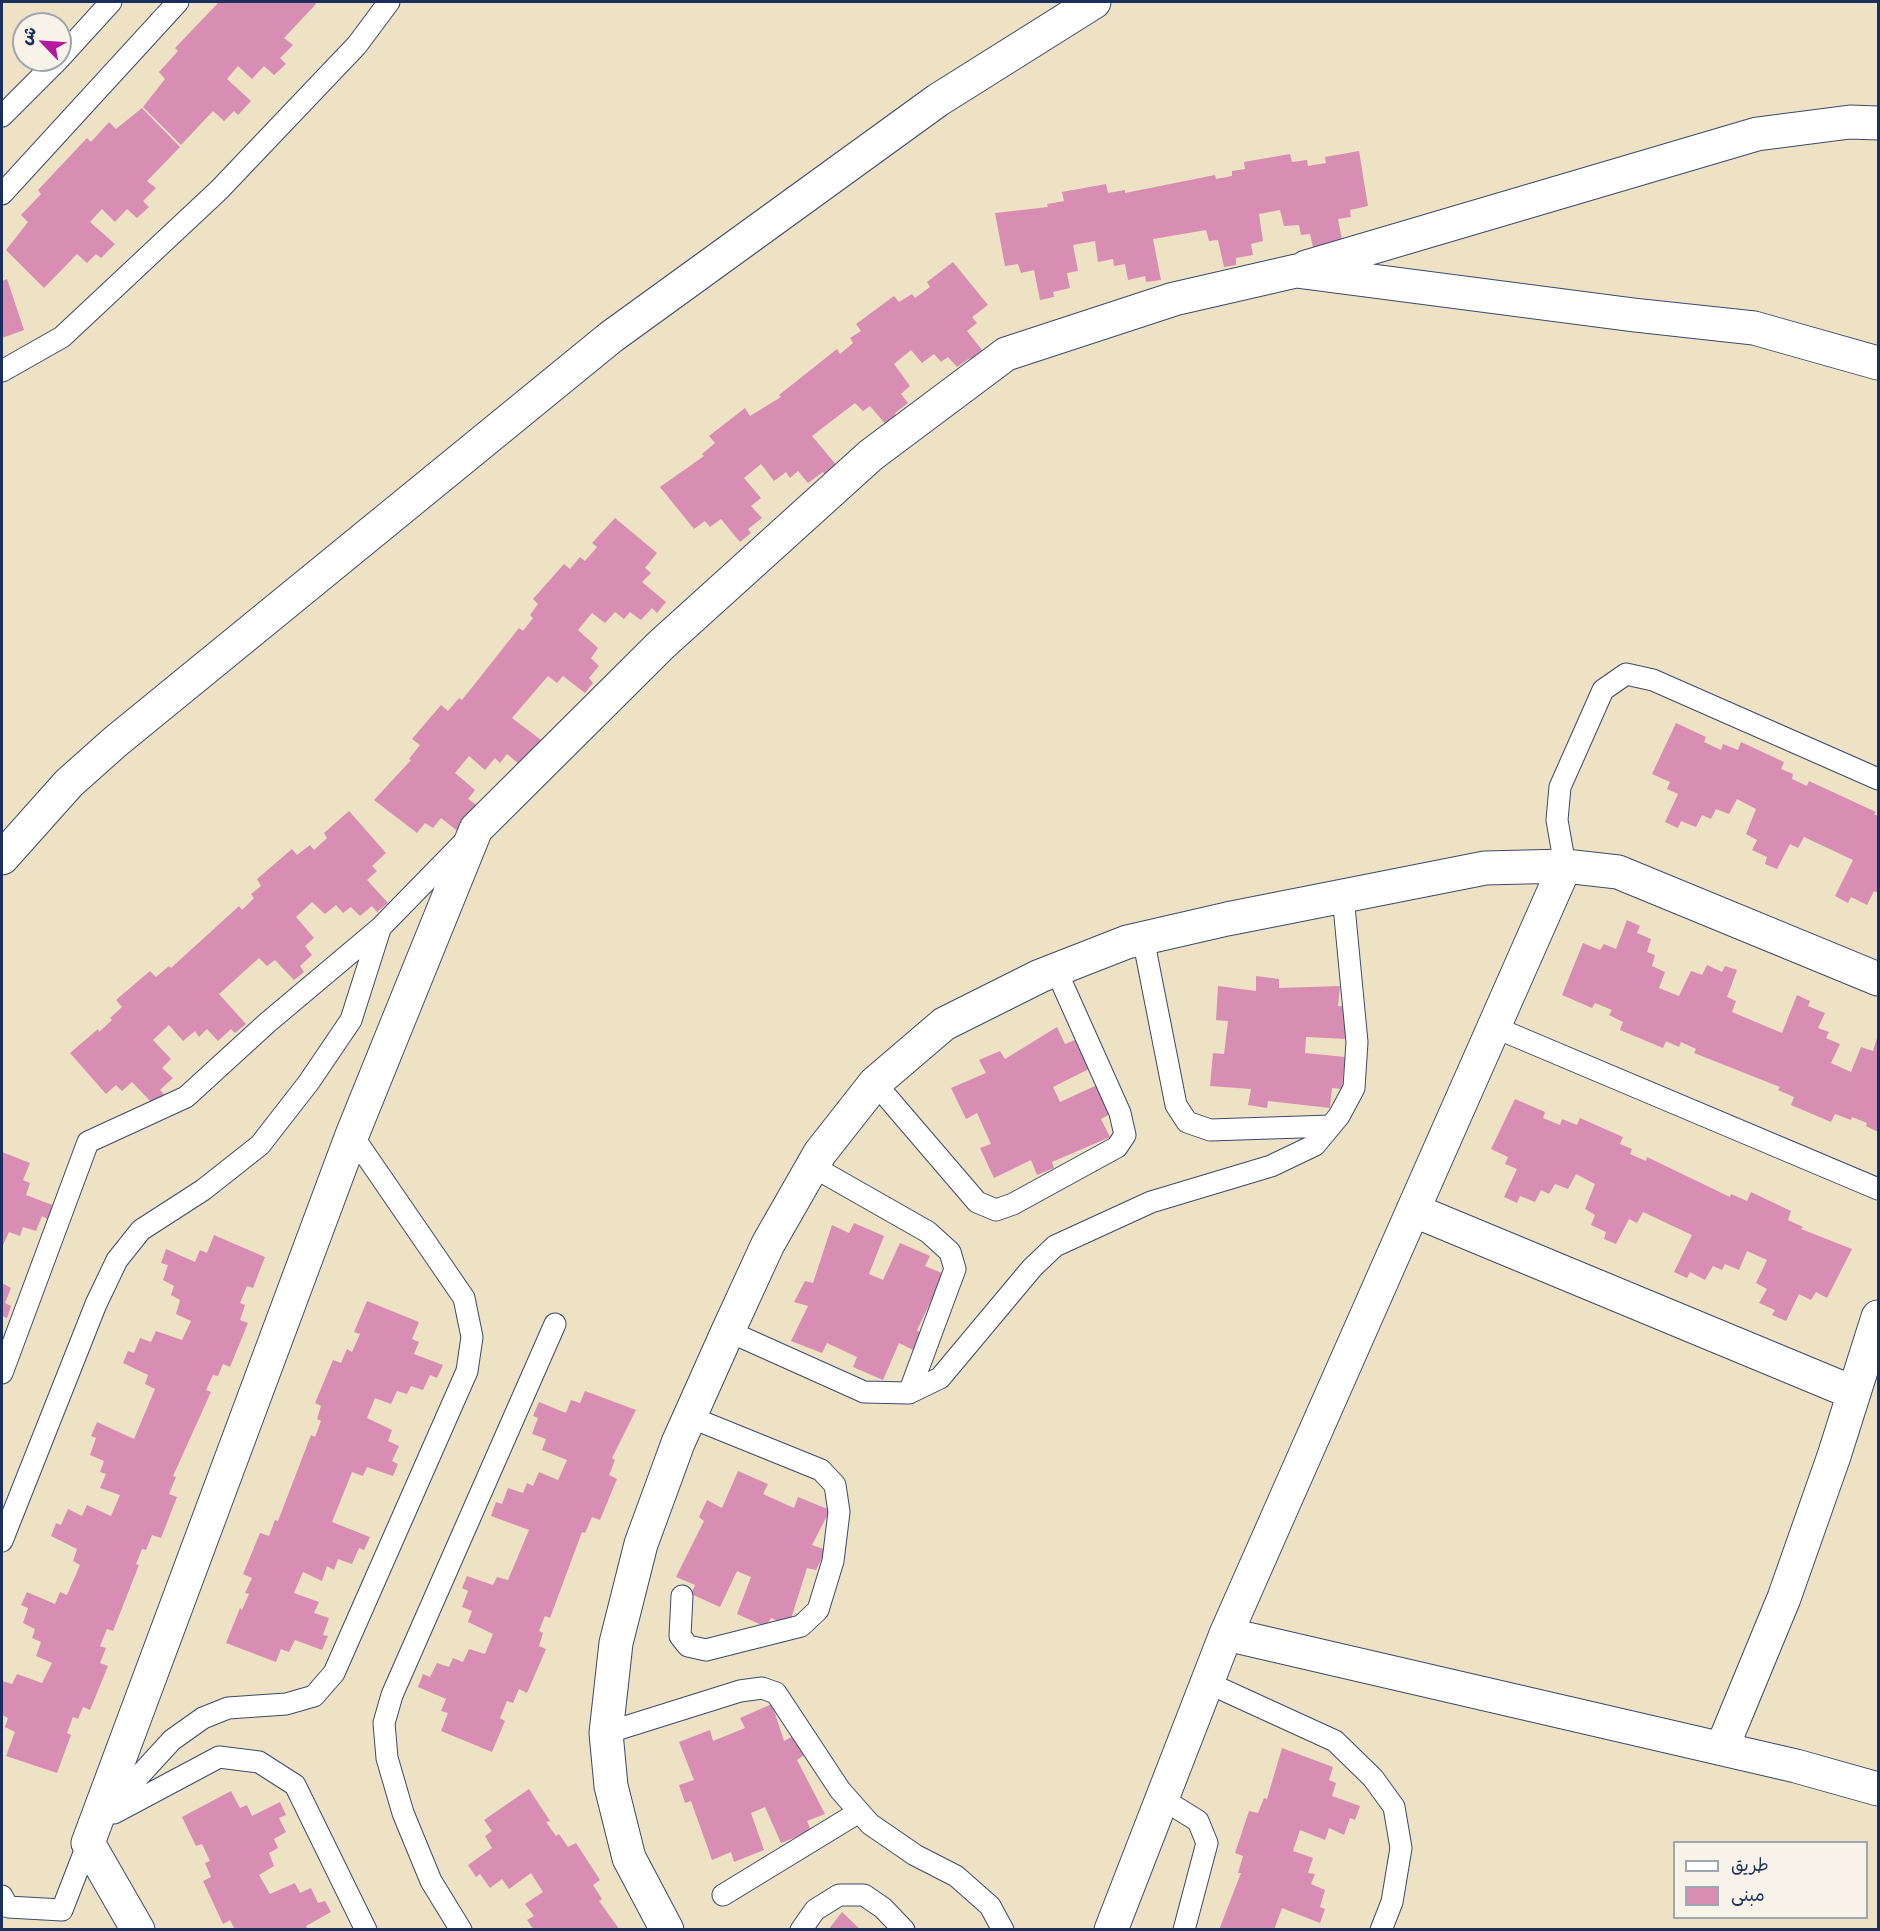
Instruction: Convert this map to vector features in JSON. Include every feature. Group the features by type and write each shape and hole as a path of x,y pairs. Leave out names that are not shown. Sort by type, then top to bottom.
{"street":[{"path":"2,858 69,783 115,742 611,337 938,100 1094,2"},
{"path":"138,1929 92,1832 352,1135 476,829 661,645 871,455 1006,354 1174,299 1296,271 1528,200 1757,134 1850,122 1878,123"},
{"path":"1296,271 1634,315 1754,328 1878,363"},
{"path":"1111,1929 1226,1634 1565,866"},
{"path":"667,1929 629,1858 611,1786 606,1733 616,1643 641,1544 690,1417 728,1331 768,1244 812,1166 875,1083 944,1024 1056,970 1143,938 1485,868 1565,866 1618,872 1878,979"},
{"path":"1413,1210 1854,1393"},
{"path":"1722,1748 1784,1598 1878,1317"},
{"path":"1226,1634 1722,1748 1878,1789"}],"lane":[{"path":"72,45 111,2"},
{"path":"2,194 178,2"},
{"path":"2,371 62,337 219,190 357,45 389,2"},
{"path":"2,116 46,72"},
{"path":"1565,866 1557,820 1560,788 1603,690 1626,674 1653,680 1878,779"},
{"path":"2,1373 88,1142 186,1097 267,1023 380,928 476,829"},
{"path":"728,1331 864,1392 909,1393 940,1378 1032,1268 1055,1246 1151,1202 1271,1166 1315,1145 1331,1126 1354,1088 1357,1042 1343,896"},
{"path":"2,1541 96,1304 117,1260 141,1230 203,1190 260,1144 309,1082 351,1020 380,928"},
{"path":"1143,938 1176,1105 1186,1122 1210,1130 1331,1126"},
{"path":"875,1083 977,1202 996,1210 1013,1204 1117,1148 1125,1135 1120,1113 1056,970"},
{"path":"1494,1027 1878,1189"},
{"path":"2,1896 8,1907 62,1910 92,1832 172,1740 203,1718 228,1708 286,1704 314,1696 333,1673 467,1371 472,1336 464,1298 352,1135"},
{"path":"812,1166 928,1232 950,1252 955,1269 909,1393"},
{"path":"461,1929 430,1881 403,1813 387,1758 384,1723 392,1695 555,1324"},
{"path":"682,1596 680,1636 688,1646 706,1650 801,1626 818,1610 833,1561 839,1512 835,1485 821,1470 690,1417"},
{"path":"1206,1682 1335,1741 1373,1778 1394,1807 1401,1848 1392,1902 1381,1929"},
{"path":"606,1733 740,1691 762,1688 776,1693 840,1790 870,1824 896,1844 956,1876 990,1906 1003,1929"},
{"path":"92,1832 219,1757 259,1762 295,1785 366,1929"},
{"path":"1161,1798 1198,1821 1207,1843 1184,1929"},
{"path":"723,1895 859,1812"},
{"path":"801,1929 815,1910 839,1895 864,1896 882,1908 904,1929"}],"building":[{"path":"219,2 314,2 316,4 284,38 293,45 280,58 286,64 274,75 264,66 252,79 238,66 227,79 251,101 238,115 234,111 224,121 213,111 181,145 143,107 165,79 159,72 178,51 175,48"},
{"path":"142,108 180,147 147,181 156,188 143,201 149,207 137,218 127,209 115,222 102,209 90,222 115,244 101,258 96,254 87,263 77,254 44,288 6,250 28,222 21,215 41,194 38,190 87,138 91,142 109,122 116,129"},
{"path":"1359,151 1368,206 1350,210 1351,217 1338,219 1344,250 1329,245 1313,247 1310,234 1301,235 1299,225 1284,226 1280,210 1259,214 1263,241 1251,244 1253,255 1236,258 1236,265 1224,267 1218,240 1209,241 1206,230 1153,239 1161,280 1146,282 1145,276 1128,280 1125,264 1114,266 1113,259 1098,262 1095,241 1073,245 1078,271 1067,273 1070,288 1053,292 1054,297 1040,300 1034,270 1021,273 1018,264 1005,266 995,213 1048,207 1047,204 1064,201 1062,192 1106,184 1108,193 1125,190 1125,193 1215,175 1216,179 1232,176 1232,171 1245,169 1244,162 1290,154 1292,162 1307,160 1308,166 1326,163 1325,157"},
{"path":"953,262 988,305 972,317 977,323 967,331 986,355 975,364 970,358 957,367 948,357 941,362 934,354 922,363 911,350 894,364 910,386 901,394 908,403 895,413 898,419 888,427 870,406 863,411 855,403 812,436 838,467 826,477 823,472 808,483 798,471 790,478 786,472 774,481 761,464 744,478 761,498 751,506 762,518 748,529 751,533 740,542 721,519 710,527 705,521 694,529 660,487 704,456 702,454 715,443 709,436 745,408 750,416 781,397 779,395 837,349 840,354 853,343 850,338 861,331 856,324 894,296 899,302 912,294 915,298 930,287 927,282"},
{"path":"7,279 24,330 2,338 2,281"},
{"path":"615,518 657,553 645,568 651,573 642,582 666,602 657,613 652,608 641,620 630,612 624,619 615,612 605,623 592,613 578,630 598,648 591,658 599,666 589,678 593,683 585,693 563,676 557,683 548,676 512,718 545,743 535,755 530,751 519,764 507,754 500,763 495,758 485,770 469,756 455,773 475,790 468,799 481,808 465,837 441,818 433,828 425,823 417,833 374,800 411,760 409,759 420,745 412,739 441,705 448,711 459,698 462,700 519,628 523,631 533,618 530,615 538,604 533,599 564,564 570,569 580,557 585,561 597,547 592,543"},
{"path":"1676,723 1706,737 1704,742 1721,750 1723,744 1738,750 1741,742 1784,762 1781,769 1793,774 1792,779 1807,786 1809,781 1876,812 1874,814 1878,816 1878,893 1874,891 1867,905 1851,897 1848,903 1835,896 1853,860 1804,837 1798,848 1790,844 1777,869 1765,864 1767,857 1752,850 1757,840 1746,834 1756,809 1737,799 1729,814 1716,809 1711,819 1702,815 1696,827 1681,821 1678,828 1665,822 1678,794 1667,789 1670,782 1652,774"},
{"path":"349,811 386,853 372,866 377,871 367,880 388,903 377,912 372,906 360,916 351,907 343,913 336,905 325,914 312,902 296,917 314,938 305,946 312,955 300,966 304,972 294,980 275,960 267,966 259,958 219,994 246,1024 235,1033 231,1029 218,1041 207,1029 199,1037 195,1031 183,1041 169,1025 153,1040 171,1059 162,1068 173,1078 160,1090 164,1094 153,1104 132,1082 122,1091 116,1085 106,1094 70,1053 112,1020 110,1018 122,1007 116,1000 150,971 156,977 169,966 171,968 239,906 242,910 254,898 251,894 261,886 257,879 292,849 297,855 310,845 314,850 327,838 324,833"},
{"path":"1627,920 1640,926 1637,933 1651,939 1647,952 1655,955 1652,966 1665,972 1659,988 1679,996 1691,971 1702,975 1707,965 1722,972 1725,966 1737,970 1727,997 1736,1001 1732,1012 1782,1033 1797,995 1810,1001 1808,1006 1825,1013 1818,1028 1829,1032 1826,1038 1840,1044 1831,1063 1851,1072 1861,1047 1873,1051 1878,1035 1878,1132 1866,1126 1867,1123 1852,1117 1851,1120 1835,1114 1831,1122 1791,1105 1794,1097 1778,1090 1780,1087 1694,1053 1696,1049 1681,1042 1679,1047 1666,1041 1663,1048 1620,1030 1623,1022 1609,1015 1612,1010 1595,1003 1592,1008 1562,995 1583,943 1600,950 1604,944 1616,949"},
{"path":"1256,976 1279,979 1279,988 1340,986 1338,1006 1349,1007 1346,1039 1306,1037 1305,1053 1345,1057 1342,1089 1332,1088 1330,1108 1268,1101 1267,1108 1248,1105 1251,1089 1210,1086 1213,1053 1224,1054 1228,1021 1216,1020 1218,986 1256,991"},
{"path":"1057,1027 1065,1044 1075,1040 1089,1069 1053,1087 1060,1102 1097,1085 1110,1114 1101,1119 1110,1137 1052,1162 1054,1168 1037,1175 1031,1160 994,1178 980,1148 991,1144 977,1113 966,1119 951,1088 986,1073 979,1060 1000,1051 1005,1059"},
{"path":"1515,1099 1545,1112 1543,1118 1560,1125 1562,1119 1577,1125 1580,1118 1623,1137 1620,1144 1632,1149 1630,1154 1646,1161 1647,1157 1730,1197 1731,1194 1747,1201 1751,1192 1791,1211 1788,1220 1803,1227 1801,1229 1852,1249 1827,1298 1816,1292 1811,1300 1799,1294 1786,1321 1772,1315 1775,1310 1759,1303 1767,1289 1756,1283 1767,1260 1747,1251 1739,1270 1725,1264 1722,1270 1713,1266 1705,1280 1690,1272 1687,1278 1674,1272 1692,1235 1643,1212 1637,1223 1629,1219 1616,1244 1604,1239 1606,1232 1591,1225 1595,1215 1585,1209 1595,1184 1576,1174 1568,1189 1555,1184 1549,1194 1541,1190 1535,1202 1520,1196 1517,1203 1504,1197 1517,1169 1505,1164 1508,1157 1491,1149"},
{"path":"2,1152 30,1163 23,1180 30,1183 26,1195 55,1206 49,1220 42,1216 36,1231 23,1227 20,1236 9,1232 3,1245"},
{"path":"854,1223 884,1236 869,1274 883,1280 900,1243 930,1256 925,1266 944,1274 917,1330 922,1334 913,1350 899,1343 883,1380 853,1367 857,1357 827,1343 822,1353 791,1341 808,1306 794,1302 805,1281 813,1283 832,1225 849,1233"},
{"path":"214,1235 265,1257 253,1288 247,1286 240,1303 245,1305 240,1320 248,1323 230,1367 223,1364 218,1376 213,1375 206,1390 211,1392 173,1476 176,1477 169,1494 177,1497 161,1538 152,1535 146,1550 142,1549 136,1564 139,1565 113,1631 107,1629 100,1646 106,1648 100,1663 108,1666 90,1710 83,1707 78,1719 73,1717 67,1733 71,1735 57,1773 6,1756 15,1732 5,1727 8,1718 2,1715 2,1681 12,1684 17,1674 42,1683 52,1663 36,1656 41,1642 32,1638 35,1629 23,1623 28,1608 21,1605 27,1592 55,1604 60,1592 67,1595 80,1565 73,1561 77,1549 51,1536 56,1523 61,1525 68,1509 82,1516 87,1505 111,1516 120,1495 100,1488 106,1474 100,1472 104,1461 90,1455 96,1438 91,1436 97,1422 134,1439 155,1389 145,1384 148,1375 123,1363 128,1351 134,1353 140,1338 151,1342 156,1331 182,1340 191,1321 176,1314 180,1300 171,1295 174,1286 163,1280 168,1265 161,1263 166,1249 195,1262 200,1250 207,1253"},
{"path":"2,1283 11,1288 5,1303 11,1306 7,1318 2,1316"},
{"path":"367,1301 419,1322 412,1339 419,1342 414,1354 443,1365 437,1378 430,1375 423,1390 411,1386 407,1394 397,1391 391,1404 375,1398 367,1418 392,1430 388,1441 399,1446 392,1461 398,1464 393,1476 367,1467 363,1476 352,1472 332,1522 370,1537 364,1550 359,1548 352,1564 338,1559 334,1570 327,1566 322,1581 303,1572 294,1593 319,1602 314,1613 329,1618 323,1635 328,1636 322,1650 295,1640 289,1652 281,1649 276,1662 226,1643 240,1608 242,1610 249,1594 245,1593 252,1578 243,1574 260,1533 269,1536 275,1520 278,1521 311,1435 315,1437 321,1421 317,1419 321,1406 315,1403 333,1360 341,1363 347,1349 352,1352 360,1334 354,1332"},
{"path":"585,1391 636,1410 612,1458 615,1460 609,1475 617,1479 600,1520 592,1517 585,1533 582,1532 550,1618 545,1616 539,1631 543,1633 539,1646 546,1649 527,1693 519,1689 513,1703 507,1701 500,1718 505,1721 492,1752 441,1731 448,1713 441,1711 446,1699 418,1687 423,1674 430,1677 437,1663 449,1667 453,1658 463,1662 469,1649 485,1654 493,1634 468,1622 472,1611 462,1607 468,1591 462,1588 467,1576 493,1585 497,1577 508,1580 529,1530 491,1516 496,1502 502,1504 508,1488 523,1493 527,1483 533,1486 539,1472 558,1480 567,1460 542,1450 546,1439 532,1434 538,1418 533,1416 539,1402 566,1413 571,1400 580,1403"},
{"path":"738,1471 768,1484 763,1494 794,1508 798,1497 830,1510 812,1545 826,1550 816,1570 807,1568 789,1625 771,1618 766,1627 737,1614 751,1577 737,1571 720,1607 691,1594 695,1585 676,1577 704,1521 699,1517 707,1500 722,1508"},
{"path":"772,1704 784,1741 797,1734 804,1755 797,1760 825,1814 807,1821 811,1831 781,1843 765,1807 751,1813 764,1850 734,1862 731,1852 712,1860 691,1801 685,1803 679,1785 694,1780 679,1742 710,1730 713,1741 745,1728 740,1718"},
{"path":"1282,1748 1333,1767 1329,1780 1336,1783 1332,1796 1360,1806 1355,1820 1350,1818 1344,1835 1329,1828 1325,1840 1300,1830 1293,1851 1313,1858 1308,1873 1315,1874 1311,1884 1325,1890 1320,1907 1325,1909 1320,1923 1282,1908 1274,1930 1219,1930 1241,1873 1238,1873 1243,1856 1235,1853 1249,1811 1258,1813 1264,1798 1267,1799"},
{"path":"529,1789 550,1821 546,1822 556,1836 559,1834 568,1847 576,1843 600,1880 593,1885 602,1899 599,1901 620,1930 534,1930 527,1920 534,1916 525,1904 543,1892 531,1873 509,1889 502,1879 490,1888 480,1874 476,1877 468,1865 492,1848 485,1836 492,1831 484,1820"},
{"path":"231,1791 240,1808 247,1805 252,1816 280,1802 286,1815 279,1818 286,1832 274,1839 278,1848 269,1853 274,1866 259,1875 270,1894 295,1883 300,1893 311,1888 318,1903 325,1901 331,1912 306,1926 308,1930 235,1930 230,1920 223,1924 203,1881 211,1877 205,1863 210,1861 202,1844 196,1846 182,1817"},
{"path":"842,1912 861,1930 828,1930"}]}
